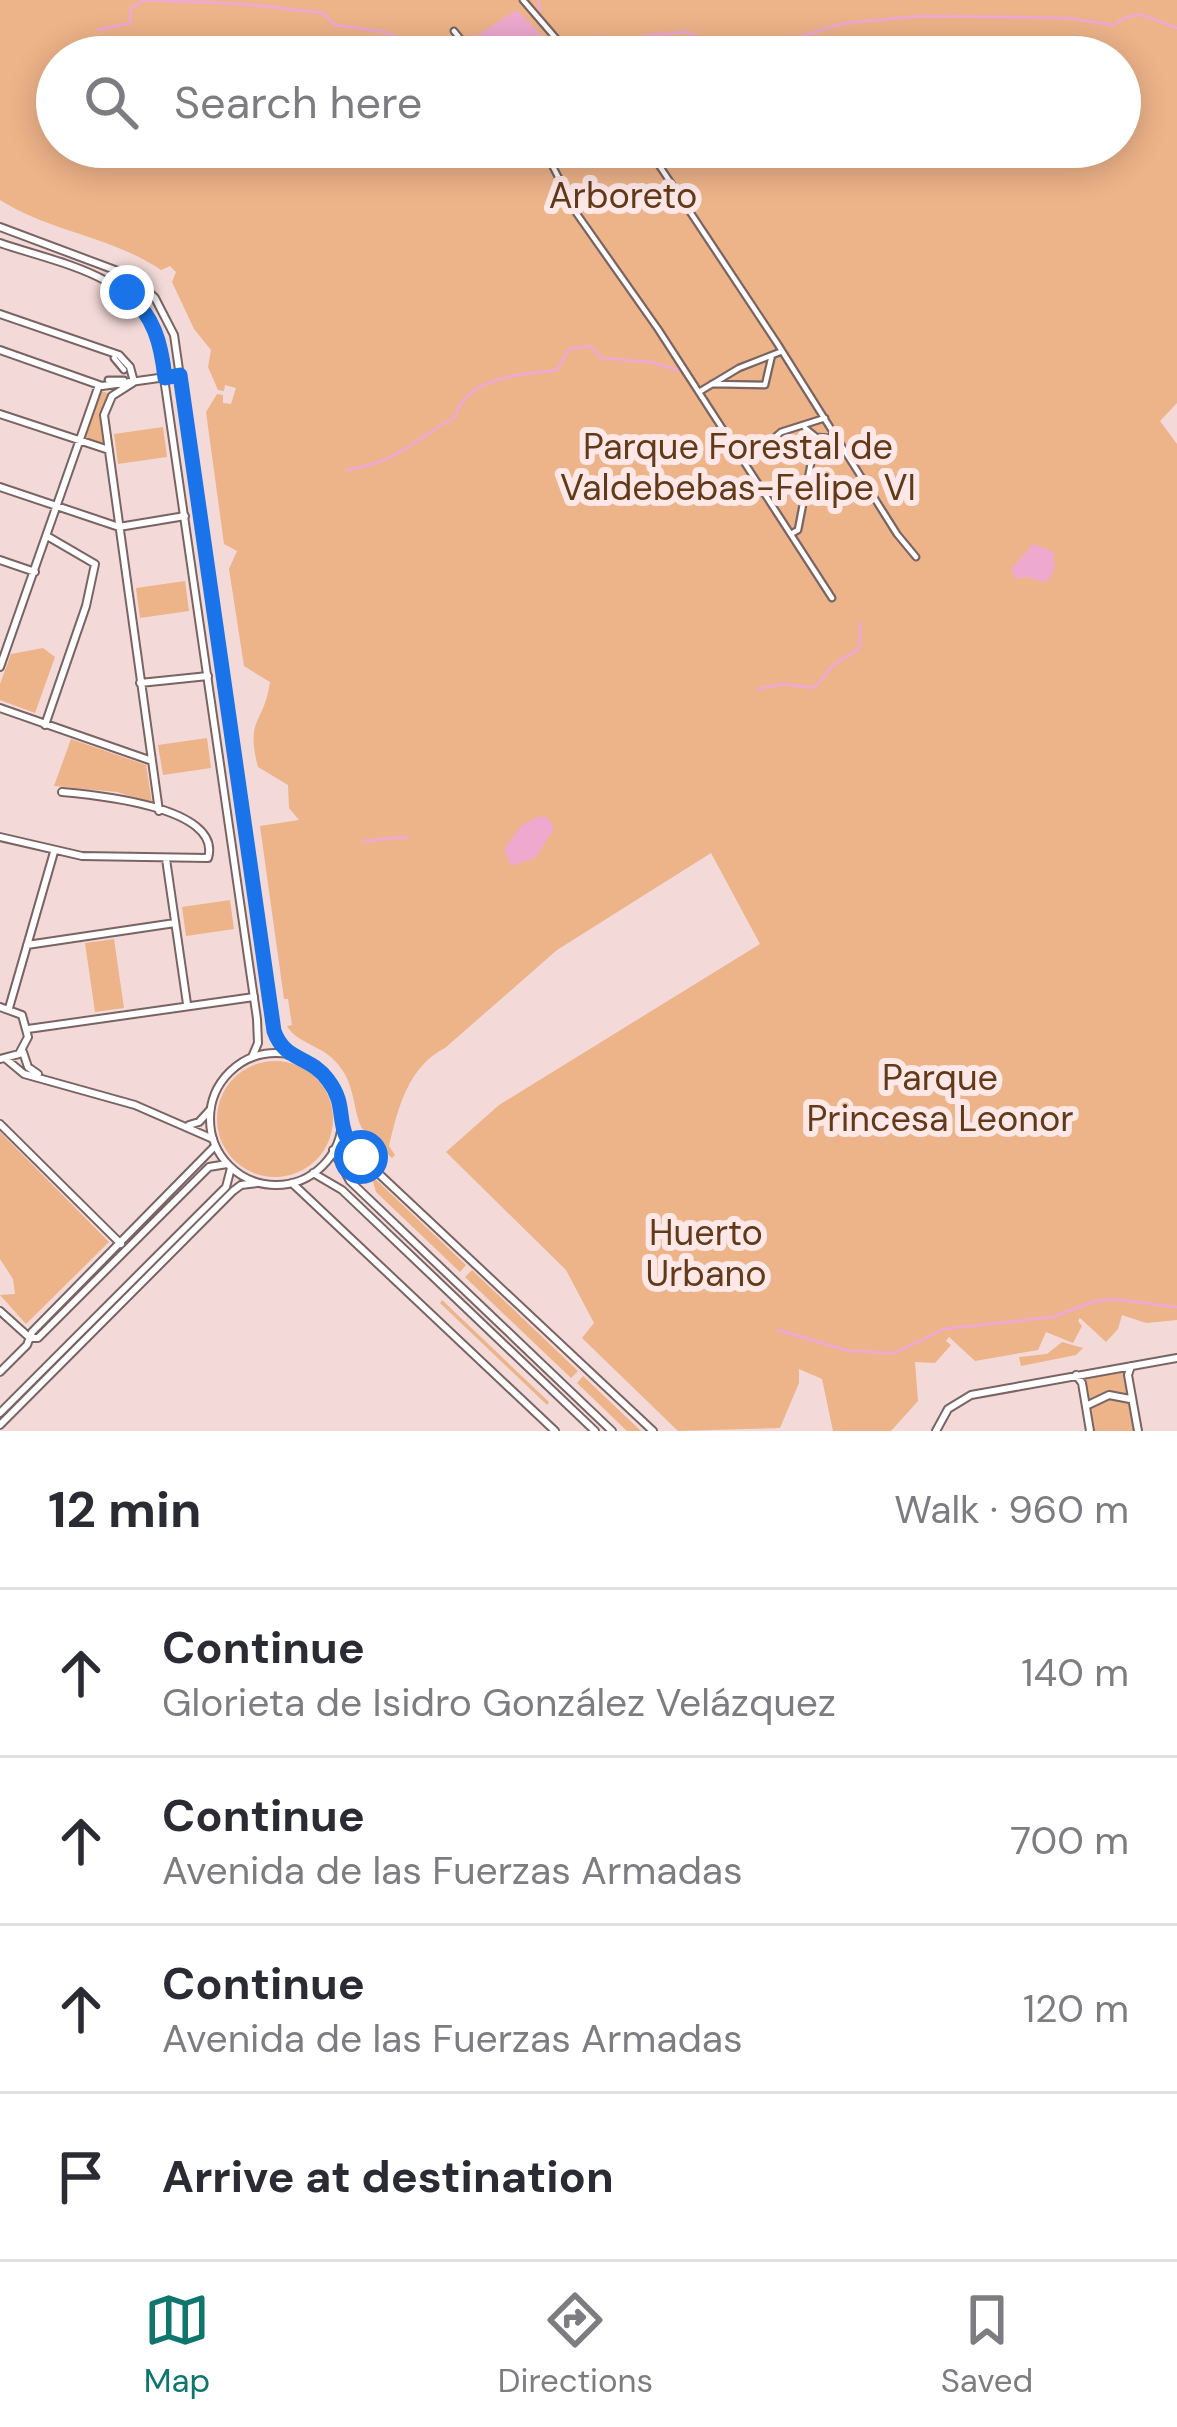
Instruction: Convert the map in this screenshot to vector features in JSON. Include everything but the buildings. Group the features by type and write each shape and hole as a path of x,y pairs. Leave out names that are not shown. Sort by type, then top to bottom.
{"street":[{"path":"523,0 554,36"},
{"path":"454,32 457,36"},
{"path":"554,168 577,214 832,598"},
{"path":"660,168 916,557"},
{"path":"0,227 112,266 155,298 171,326 274,1031 288,1055"},
{"path":"0,243 107,280 127,292 156,329 259,1037 252,1057 222,1082 210,1110 193,1125 24,1074 3,1059"},
{"path":"0,314 119,356 130,367 134,382"},
{"path":"0,350 99,385 180,375"},
{"path":"699,392 782,351"},
{"path":"712,384 765,386 772,354"},
{"path":"108,380 125,374 114,358"},
{"path":"134,382 116,392 105,409 160,811"},
{"path":"0,667 99,385"},
{"path":"0,414 109,450"},
{"path":"746,463 781,432 824,418"},
{"path":"805,428 816,437 830,438"},
{"path":"791,534 798,530 816,437"},
{"path":"0,487 119,527 185,516"},
{"path":"45,725 86,606 95,564 47,536"},
{"path":"0,560 35,572"},
{"path":"0,633 11,637"},
{"path":"140,683 208,676"},
{"path":"0,708 152,761"},
{"path":"0,837 54,852 208,858 211,842 201,827 116,796 62,792"},
{"path":"41,1076 28,1067 23,1050 28,1028 22,1015 5,1007 54,852"},
{"path":"166,859 187,1004"},
{"path":"27,945 175,923"},
{"path":"28,1028 254,997"},
{"path":"3,1059 23,1050"},
{"path":"0,1425 233,1191 241,1185 292,1183 313,1173 333,1150 341,1130 340,1104 328,1080 309,1063 288,1055 252,1057"},
{"path":"210,1110 214,1143 229,1166 257,1183"},
{"path":"180,1123 214,1143"},
{"path":"0,1124 122,1245"},
{"path":"341,1130 361,1157 652,1431"},
{"path":"0,1372 214,1143"},
{"path":"333,1150 350,1181 612,1431"},
{"path":"0,1311 30,1338 38,1338 209,1166 229,1166"},
{"path":"0,1413 223,1190 229,1166"},
{"path":"313,1173 342,1190 595,1431"},
{"path":"292,1183 555,1431"},
{"path":"936,1431 948,1409 971,1394 1177,1358"},
{"path":"1131,1366 1128,1375 1138,1431"},
{"path":"1076,1375 1090,1431"},
{"path":"1086,1407 1109,1394 1132,1402"}],"green space":[{"name":"Parque Forestal de Valdebebas-Felipe VI","path":"0,0 1177,0 1177,403 1160,421 1177,444 1177,1320 1146,1323 1122,1315 1118,1329 1106,1342 1080,1318 1082,1326 1073,1343 1046,1332 1038,1350 975,1361 949,1337 946,1341 951,1345 935,1363 915,1362 918,1401 891,1431 833,1431 822,1379 799,1369 799,1383 780,1428 678,1431 582,1338 594,1323 566,1270 446,1152 499,1105 760,944 711,853 557,950 432,1056 413,1077 401,1103 389,1146 395,1155 392,1158 374,1142 359,1122 340,1067 287,1026 292,1025 288,999 284,999 260,826 299,820 289,808 288,785 258,767 255,729 270,682 244,666 229,569 237,551 224,544 206,412 217,394 223,395 223,403 231,404 236,388 225,385 224,391 218,390 208,367 211,350 194,329 172,282 176,272 170,266 161,270 122,249 0,200"},
{"path":"101,391 111,394 101,414 105,442 101,446 84,439"},
{"path":"163,427 167,457 118,464 114,434"},
{"path":"185,581 189,611 140,618 136,588"},
{"path":"43,648 55,657 35,713 0,700 0,684 11,654"},
{"path":"207,738 211,768 163,775 158,745"},
{"path":"71,739 146,765 152,803 117,792 54,786"},
{"path":"230,900 234,929 186,936 182,907"},
{"path":"114,939 124,1008 95,1012 85,943"},
{"path":"275,1061 297,1065 316,1078 329,1097 333,1119 329,1141 316,1160 297,1173 275,1177 253,1173 234,1160 221,1141 217,1119 221,1097 234,1078 253,1065"},
{"path":"0,1132 109,1242 26,1324 0,1295 15,1294 13,1279 0,1259"},
{"path":"371,1175 466,1265 460,1272 376,1192"},
{"path":"472,1270 578,1371 571,1378 465,1277"},
{"path":"442,1300 549,1402 547,1405 440,1303"},
{"path":"1062,1342 1083,1348 1076,1355 1021,1366 1019,1357 1047,1354"},
{"path":"1125,1372 1135,1431 1093,1431 1084,1379"},
{"path":"583,1376 641,1431 627,1431 577,1383"}],"shaded area":[{"path":"518,11 542,36 478,36"},
{"path":"1033,544 1052,551 1053,573 1043,582 1015,579 1011,569"},
{"path":"547,817 552,832 535,858 511,866 504,849 521,826"}],"waterway":[{"path":"98,30 130,23 131,8 145,0 323,13 335,25 394,36"},
{"path":"538,0 540,10"},
{"path":"802,36 845,23 921,16 1066,18 1113,25 1139,15 1177,28"},
{"path":"646,36 688,32 695,36"},
{"path":"347,470 405,449 454,418 461,404 482,386 511,376 557,370 569,349 590,346 601,358 678,370"},
{"path":"758,689 783,684 813,688 859,647 860,623"},
{"path":"363,841 407,837"},
{"path":"778,1330 849,1351 895,1353 944,1329 1053,1317 1096,1301 1177,1307"}],"route":[{"path":"127,292 156,329 165,378 180,375 274,1031 288,1055 309,1063 328,1080 340,1104 345,1140 361,1157"}],"park label":[{"name":"Arboreto","path":"623,195"},
{"name":"Parque Princesa Leonor","path":"940,1098"},
{"name":"Huerto Urbano","path":"706,1252"}]}
